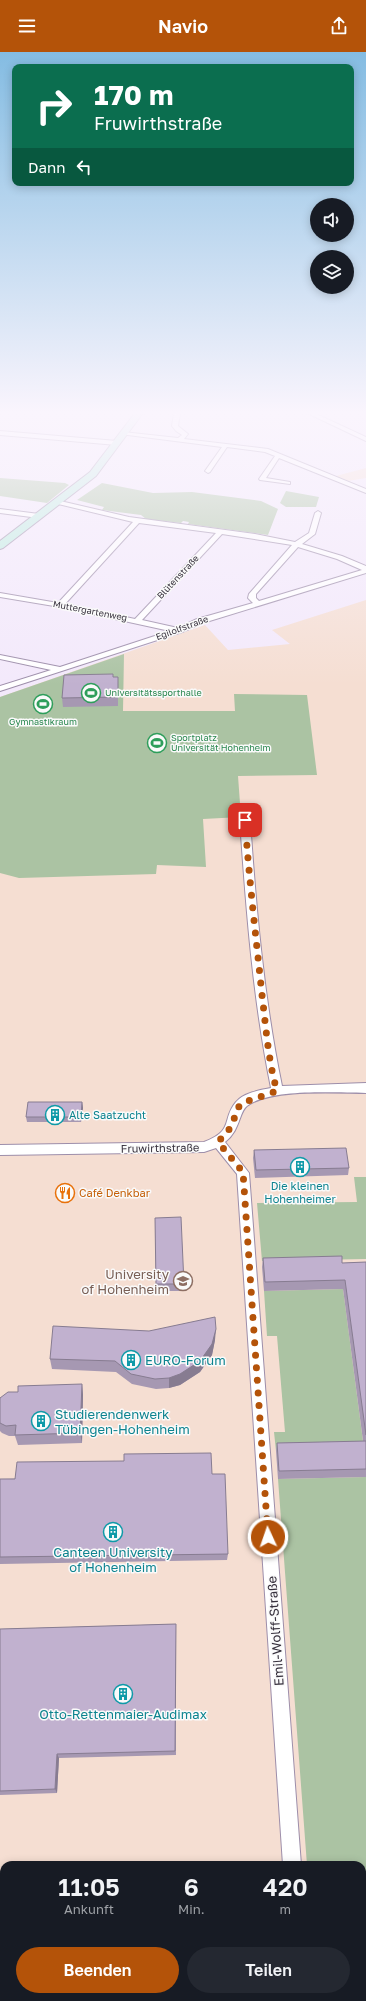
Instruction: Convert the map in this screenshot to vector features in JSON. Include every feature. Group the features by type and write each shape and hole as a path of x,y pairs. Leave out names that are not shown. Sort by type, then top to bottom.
{"street":[{"path":"0,546 54,504"},
{"path":"64,504 137,521 297,544 354,563 366,570"},
{"path":"0,511 39,516"},
{"path":"258,604 252,598 253,594 297,544 312,534 318,513"},
{"path":"60,605 137,521"},
{"name":"Blütenstraße","path":"137,621 219,533"},
{"name":"Egilolfstraße","path":"0,689 179,630 200,621 366,570"},
{"name":"Muttergartenweg","path":"0,595 60,605 179,630"},
{"path":"0,657 61,669"},
{"path":"245,820 250,884 265,1017 272,1070 277,1091"},
{"path":"218,1142 232,1126 237,1109 242,1103 277,1091 366,1088"},
{"name":"Fruwirthstraße","path":"0,1150 26,1151 204,1147 218,1142"},
{"name":"Emil-Wolff-Straße","path":"218,1142 243,1172 292,1861"}],"shaded area":[{"name":"University of Hohenheim","path":"366,600 366,1861 0,1861 0,697 205,625 228,650 290,644 272,630"}],"green space":[{"path":"92,504 267,504 278,509 268,535 188,524 189,522 183,521 181,523 146,519 141,515 102,510 104,507"},
{"path":"281,504 317,504 316,507 286,507"},
{"name":"Sportplatz Universität Hohenheim","path":"124,654 123,711 235,711 234,694 307,695 317,775 238,776 241,817 203,819 206,867 157,865 156,874 19,878 0,873 0,697"},
{"path":"354,1177 366,1177 366,1259 262,1261 257,1203 357,1202"},
{"path":"343,1289 364,1449 276,1451 274,1432 285,1432 277,1336 267,1336 264,1291"},
{"path":"366,1477 366,1861 307,1861 278,1479"}],"building":[{"path":"113,674 113,677 118,677 118,697 62,698 64,675"},
{"name":"Alte Saatzucht","path":"28,1102 82,1102 81,1117 26,1117"},
{"name":"Die kleinen Hohenheimer","path":"346,1148 349,1168 256,1170 254,1150"},
{"path":"181,1217 184,1284 156,1284 155,1218"},
{"path":"342,1256 342,1263 366,1262 366,1435 345,1280 265,1282 263,1258"},
{"name":"EURO-Forum","path":"215,1317 216,1329 212,1344 200,1361 180,1374 169,1378 155,1379 131,1374 115,1361 50,1359 53,1326 149,1331"},
{"name":"Studierendenwerk Tübingen-Hohenheim","path":"82,1384 80,1433 15,1435 16,1425 6,1426 0,1423 0,1398 8,1392 18,1392 18,1386"},
{"path":"366,1441 366,1469 279,1471 277,1443"},
{"name":"Canteen University of Hohenheim","path":"211,1453 212,1474 225,1474 228,1554 0,1557 0,1479 15,1479 17,1462 124,1461 124,1454"},
{"path":"176,1624 175,1751 57,1754 55,1789 0,1791 0,1629"}],"place":[{"name":"Universitätssporthalle","path":"91,693"},
{"name":"Gymnastikraum","path":"43,704"},
{"name":"Sportplatz Universität Hohenheim","path":"157,743"},
{"name":"Alte Saatzucht","path":"55,1115"},
{"name":"Die kleinen Hohenheimer","path":"300,1167"},
{"name":"Café Denkbar","path":"65,1193"},
{"name":"University of Hohenheim","path":"183,1281"},
{"name":"EURO-Forum","path":"131,1360"},
{"name":"Studierendenwerk Tübingen-Hohenheim","path":"41,1421"},
{"name":"Canteen University of Hohenheim","path":"113,1532"},
{"name":"Otto-Rettenmaier-Audimax","path":"123,1694"}],"route":[{"path":"245,820 250,884 265,1018 272,1070 277,1091 242,1103 237,1109 232,1126 226,1135 218,1142 243,1172 253,1298 252,1304 266,1490 268,1537"}]}
